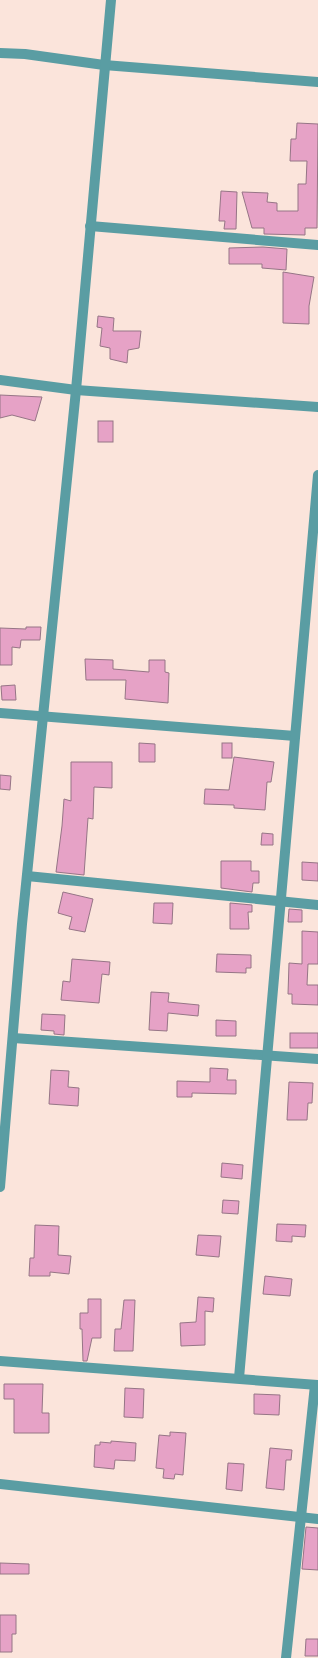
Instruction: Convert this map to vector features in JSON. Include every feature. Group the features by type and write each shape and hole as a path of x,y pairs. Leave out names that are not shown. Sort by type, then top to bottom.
{"street":[{"path":"0,1187 27,876 76,390 111,0"},
{"path":"0,53 25,54 104,65 318,82"},
{"path":"90,226 318,245"},
{"path":"0,380 76,390 318,407"},
{"path":"239,1378 318,475"},
{"path":"0,713 44,718 295,736"},
{"path":"27,876 318,904"},
{"path":"13,1038 318,1059"},
{"path":"0,1360 316,1385 300,1516 286,1658"},
{"path":"0,1484 318,1519"}],"building":[{"path":"297,123 318,124 317,228 305,228 305,235 264,234 264,228 252,228 242,192 268,193 267,202 277,203 277,211 298,211 298,184 306,184 307,161 290,161 291,139 296,139"},
{"path":"221,191 237,192 236,229 224,229 225,221 219,221"},
{"path":"263,247 287,249 286,270 262,268 262,264 229,264 229,248"},
{"path":"283,272 314,277 309,306 309,324 283,323"},
{"path":"98,316 114,318 113,331 141,331 139,348 128,350 127,363 110,359 110,348 100,346 102,328 97,327"},
{"path":"0,395 42,397 35,421 12,415 0,418"},
{"path":"98,421 113,421 113,442 98,442"},
{"path":"26,627 41,627 40,640 21,640 20,648 12,647 12,665 0,665 0,628 26,629"},
{"path":"85,659 113,660 113,669 149,672 149,660 165,660 165,672 169,673 168,703 125,699 126,680 86,680"},
{"path":"15,685 16,700 2,700 1,686"},
{"path":"139,743 155,744 155,762 139,762"},
{"path":"222,743 232,743 232,758 222,758"},
{"path":"234,757 274,762 271,782 267,782 265,810 234,808 234,805 204,804 205,789 229,790"},
{"path":"71,762 112,762 112,788 94,787 93,819 88,818 84,875 56,872 64,799 71,801"},
{"path":"0,775 11,776 10,790 0,789"},
{"path":"262,833 273,834 273,845 261,845"},
{"path":"221,861 251,861 251,871 259,871 259,883 253,883 252,892 221,888"},
{"path":"302,862 318,863 318,881 302,880"},
{"path":"63,892 93,899 85,932 69,929 72,917 58,913"},
{"path":"154,903 173,903 172,924 153,923"},
{"path":"230,903 252,905 252,912 248,912 249,929 230,929"},
{"path":"289,909 302,910 302,922 288,922"},
{"path":"302,931 318,932 318,964 308,964 307,985 318,985 318,1005 292,1004 292,994 288,994 289,963 302,964"},
{"path":"217,954 251,955 251,968 246,968 246,973 216,972"},
{"path":"72,959 110,962 109,975 102,974 99,1003 61,1000 63,981 70,982"},
{"path":"151,992 169,993 168,1002 199,1005 198,1016 168,1013 167,1031 149,1030"},
{"path":"42,1014 65,1015 64,1035 54,1034 54,1031 41,1030"},
{"path":"216,1020 236,1021 236,1036 216,1036"},
{"path":"290,1033 318,1033 318,1048 290,1048"},
{"path":"210,1068 228,1069 227,1080 236,1080 236,1094 192,1093 192,1097 177,1097 177,1081 210,1082"},
{"path":"51,1070 69,1071 68,1087 79,1088 78,1106 49,1104"},
{"path":"289,1082 313,1083 312,1103 308,1103 307,1120 287,1120"},
{"path":"222,1163 243,1165 242,1179 221,1177"},
{"path":"223,1200 239,1201 238,1214 222,1213"},
{"path":"277,1224 306,1225 305,1237 292,1236 292,1242 276,1241"},
{"path":"35,1225 59,1226 58,1255 71,1256 69,1274 50,1272 50,1276 29,1276 30,1258 34,1258"},
{"path":"198,1235 221,1236 219,1257 196,1255"},
{"path":"265,1276 292,1279 290,1296 263,1294"},
{"path":"198,1297 214,1298 213,1312 205,1311 205,1345 181,1346 180,1323 196,1322"},
{"path":"88,1299 101,1299 101,1338 92,1338 87,1361 83,1361 80,1313 88,1313"},
{"path":"124,1300 135,1300 133,1351 114,1351 115,1329 121,1329"},
{"path":"4,1384 43,1384 42,1413 49,1413 49,1433 14,1433 14,1399 4,1399"},
{"path":"125,1388 144,1389 143,1418 124,1417"},
{"path":"254,1394 280,1395 279,1415 254,1414"},
{"path":"170,1432 186,1433 183,1475 175,1474 174,1479 163,1478 164,1469 156,1468 159,1435 170,1436"},
{"path":"111,1441 136,1443 135,1461 115,1460 114,1469 94,1467 95,1445 100,1445 100,1442 111,1443"},
{"path":"270,1448 292,1450 291,1460 286,1460 284,1490 266,1488"},
{"path":"228,1463 244,1464 242,1491 226,1489"},
{"path":"306,1527 318,1528 318,1570 302,1569"},
{"path":"0,1563 29,1564 29,1574 0,1574"},
{"path":"0,1615 16,1615 16,1634 12,1634 12,1652 0,1652"},
{"path":"306,1639 318,1639 318,1656 305,1656"}]}
